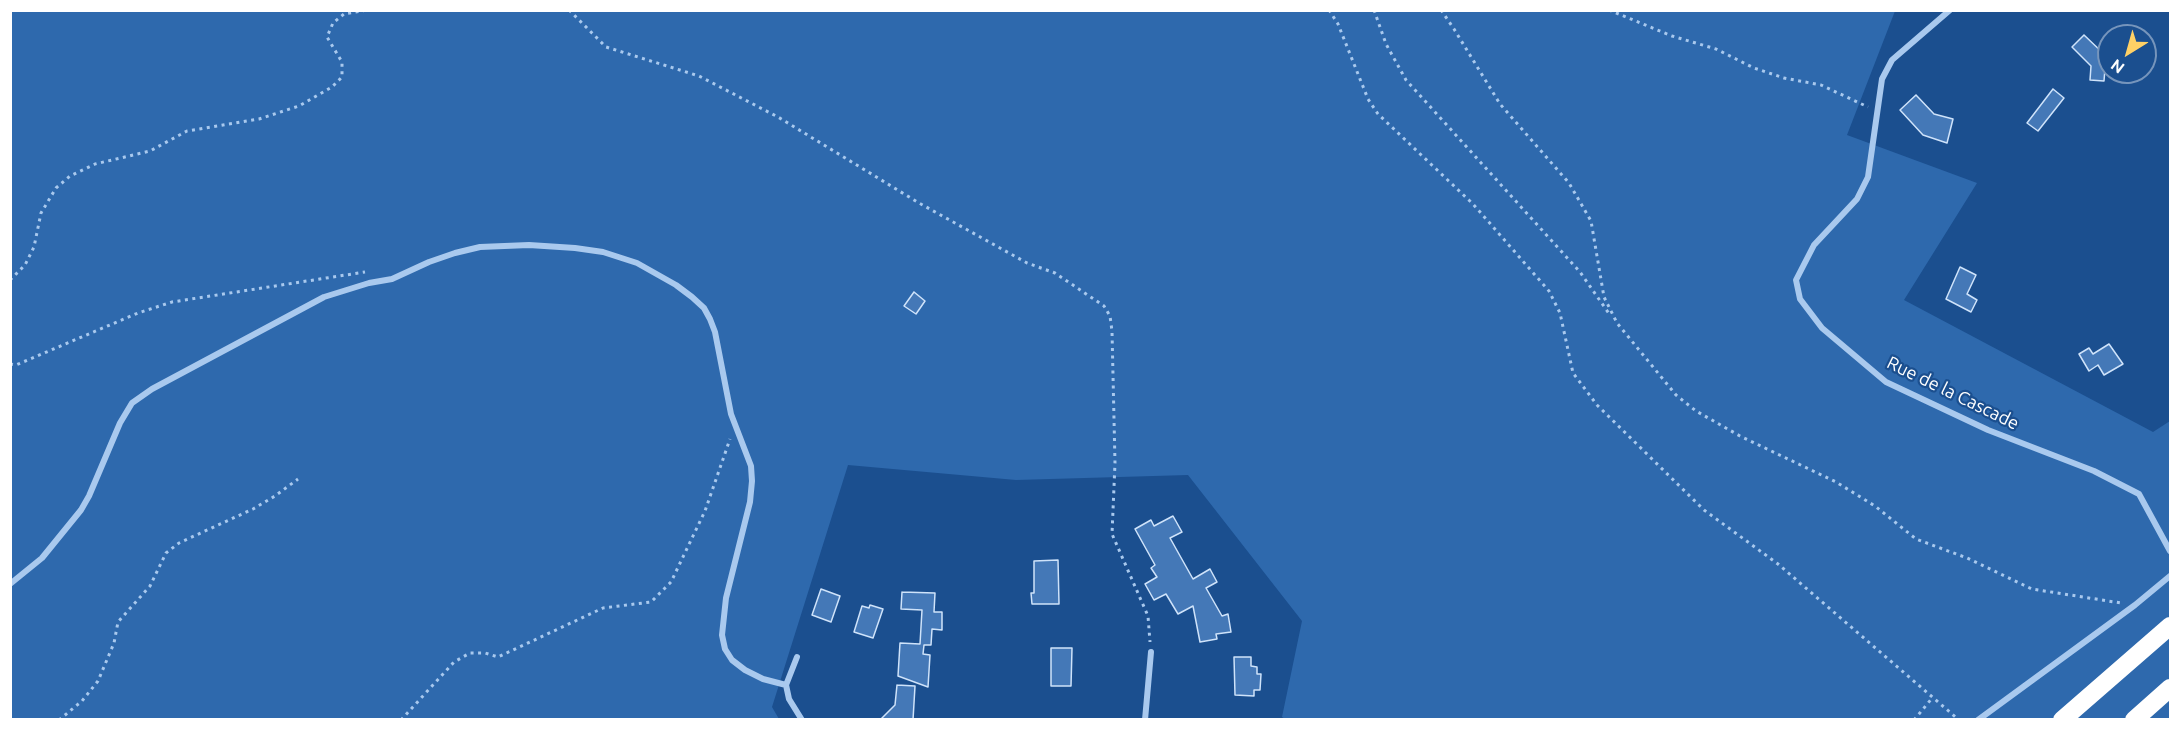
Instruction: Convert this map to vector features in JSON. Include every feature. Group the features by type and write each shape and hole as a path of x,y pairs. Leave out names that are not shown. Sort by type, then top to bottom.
{"highway":[{"path":"2062,720 2170,626"},
{"path":"2134,720 2170,688"}],"street":[{"name":"Rue de la Cascade","path":"1950,10 1892,60 1882,78 1868,177 1857,199 1814,246 1796,280 1800,299 1822,328 1886,382 1988,430 2094,471 2139,494 2170,551"},
{"path":"10,584 42,558 81,510 120,423 132,403 230,346 324,297 369,283 392,279 429,262 468,249 529,245 603,252 637,263 676,285 704,308 710,319 715,332 734,426 751,466 752,481 750,502 726,598 723,642 732,660 745,670 762,679 786,684"},
{"path":"1978,720 2135,605 2170,576"},
{"path":"1145,720 1151,652"},
{"path":"797,657 786,684 789,699 802,720"}],"path":[{"path":"10,280 25,265 34,247 41,213 56,188 70,176 95,164 150,151 187,131 259,119 299,106 332,87 342,77 342,62 327,37 333,23 344,14 368,10"},
{"path":"569,10 606,47 699,76 778,117 919,203 1027,263 1055,273 1104,306 1110,316 1112,331 1115,463 1112,534 1148,616 1151,652"},
{"path":"1329,10 1338,24 1368,99 1378,114 1473,204 1550,291 1560,313 1573,373 1597,405 1704,510 1778,564 1959,720"},
{"path":"1374,10 1386,44 1406,80 1580,272 1617,324 1676,395 1696,411 1740,436 1836,482 1875,506 1916,539 1967,558 2032,589 2135,605"},
{"path":"1441,10 1500,104 1569,183 1591,221 1604,297 1617,324"},
{"path":"1609,10 1672,36 1716,49 1784,78 1821,84 1878,112"},
{"path":"10,364 16,365 138,313 172,302 370,271"},
{"path":"401,720 454,662 470,653 485,653 498,657 603,608 651,602 671,582 705,511 734,426"},
{"path":"59,720 82,701 98,681 114,643 118,622 150,586 166,554 179,543 261,505 298,479"},
{"path":"1914,720 1933,696"}],"shaded area":[{"path":"10,11 1895,11 1847,135 1977,183 1904,300 2153,432 2170,421 2170,719 1285,719 1282,717 1302,621 1188,475 1016,480 848,465 772,707 779,719 11,719"}],"building":[{"path":"2084,35 2097,47 2097,80 2090,80 2091,66 2072,47"},
{"path":"2053,89 2064,98 2038,131 2027,123"},
{"path":"1916,95 1934,114 1953,119 1947,143 1923,135 1900,110"},
{"path":"1960,267 1976,275 1967,294 1977,300 1971,312 1946,299"},
{"path":"914,292 925,301 916,314 904,306"},
{"path":"2109,344 2123,364 2104,375 2098,365 2089,371 2079,354 2089,348 2093,354"},
{"path":"1173,516 1182,532 1170,538 1193,579 1210,569 1217,582 1206,588 1222,616 1228,614 1231,632 1216,634 1217,639 1200,642 1193,606 1178,614 1166,594 1154,600 1145,584 1157,577 1151,568 1155,565 1135,529 1151,520 1154,526"},
{"path":"1058,560 1059,604 1032,604 1034,561"},
{"path":"821,589 840,596 831,622 812,615"},
{"path":"902,592 935,593 934,612 942,612 942,630 932,629 931,645 924,645 923,654 930,655 928,687 898,676 900,643 920,644 922,610 901,609"},
{"path":"870,605 883,609 873,638 854,632 862,606 869,608"},
{"path":"1051,648 1072,648 1071,686 1051,686"},
{"path":"1234,657 1251,657 1251,666 1257,667 1257,674 1261,674 1260,690 1254,690 1254,696 1235,695"},
{"path":"897,685 915,686 913,720 880,720 895,705"}]}
